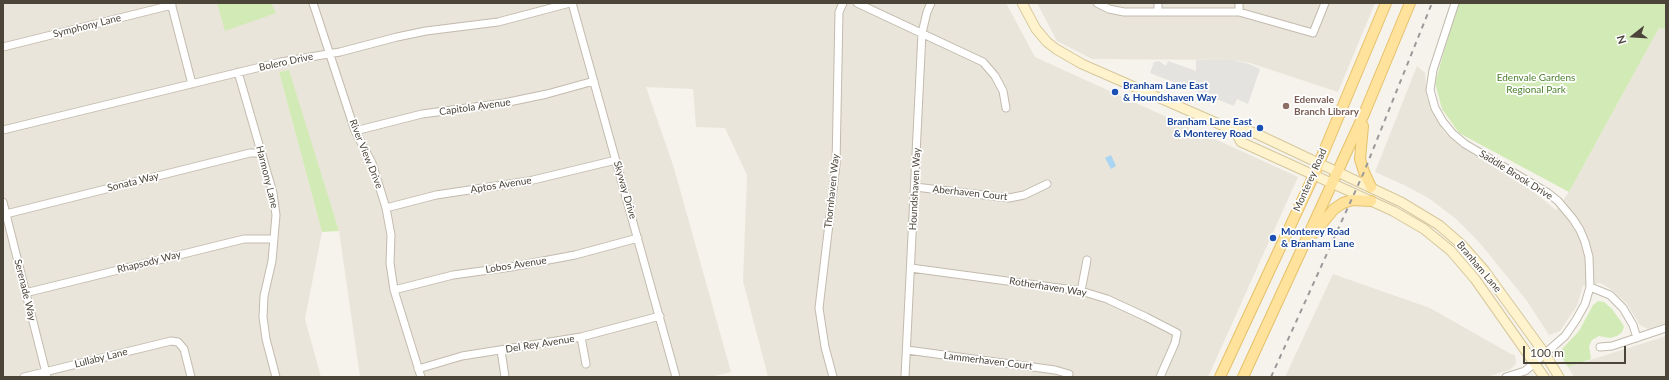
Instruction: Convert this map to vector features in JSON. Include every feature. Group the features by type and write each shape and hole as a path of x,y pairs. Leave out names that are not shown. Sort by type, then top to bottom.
{"main road":[{"path":"1022,3 1036,29 1056,49 1082,64 1235,131"},
{"name":"Monterey Road","path":"1220,377 1314,175 1386,3"},
{"path":"1243,377 1364,114 1410,3"},
{"path":"1364,114 1360,158 1364,172 1371,187"},
{"name":"Branham Lane","path":"1235,131 1249,131 1371,187 1433,221 1462,245 1484,270 1545,354 1559,377"},
{"name":"Branham Lane","path":"1235,131 1242,142 1393,211 1424,229 1451,252 1475,279 1544,377"},
{"path":"1306,242 1334,209 1342,203 1352,200 1371,201"}],"street":[{"name":"River View Drive","path":"313,3 356,131 372,163 386,208 391,235 390,263 394,290 421,377"},
{"name":"Bolero Drive","path":"3,130 238,72 330,53 397,36 498,22 571,3"},
{"name":"Skyway Drive","path":"571,3 676,377"},
{"name":"Thornhaven Way","path":"833,377 825,347 819,308 836,165 839,12 843,3"},
{"path":"857,3 983,62 995,76 1003,91 1006,108"},
{"name":"Houndshaven Way","path":"905,377 922,33 927,12 931,3"},
{"path":"1097,3 1109,9 1124,12 1238,12 1313,33 1324,3"},
{"path":"1158,3 1158,12"},
{"path":"1238,12 1239,3"},
{"name":"Saddle Brook Drive","path":"1455,3 1433,70 1430,90 1435,108 1452,134 1548,193 1566,209 1574,219 1585,242 1589,257 1590,287 1585,304 1565,336 1525,371 1506,377"},
{"path":"172,4 192,84"},
{"name":"Symphony Lane","path":"3,47 172,4"},
{"name":"Harmony Lane","path":"238,72 272,193 276,215 272,261 264,296 263,317 266,339 276,377"},
{"name":"Capitola Avenue","path":"356,131 422,114 504,103 547,94 594,81"},
{"name":"Sonata Way","path":"6,214 250,153 261,153"},
{"name":"Aptos Avenue","path":"386,208 436,195 529,181 616,160"},
{"name":"Aberhaven Court","path":"915,187 1009,198 1024,195 1047,184"},
{"name":"Serenade Way","path":"3,202 46,374"},
{"name":"Rhapsody Way","path":"25,293 244,239 274,238"},
{"name":"Lobos Avenue","path":"394,290 454,275 511,267 575,255 638,238"},
{"path":"1081,291 1088,260"},
{"name":"Rotherhaven Way","path":"911,268 1081,291 1107,299 1177,333 1175,343 1160,377"},
{"path":"1590,287 1610,296 1623,308 1633,325 1637,338"},
{"name":"Del Rey Avenue","path":"418,369 462,356 581,338 660,316"},
{"path":"1600,347 1612,346 1666,328"},
{"path":"581,338 586,364"},
{"name":"Lullaby Lane","path":"24,377 46,374 171,341 178,342 184,349 192,377"},
{"path":"501,350 505,377"},
{"name":"Lammerhaven Court","path":"907,350 1055,370 1069,374"}],"shaded area":[{"path":"3,3 1006,3 1035,57 1298,177 1208,377 768,377 743,281 747,175 725,128 696,127 693,89 646,87 674,168 731,372 711,377 360,377 339,231 288,70 279,72 322,232 305,319 321,377 3,377"},
{"path":"1037,3 1375,3 1338,92 1250,63 1234,60 1092,59 1057,41"},
{"path":"1659,28 1666,29 1666,323 1648,329 1640,325 1627,304 1612,290 1600,283 1583,286 1577,306 1560,331 1549,335 1527,301 1479,242 1456,219 1430,199 1375,172 1417,66 1425,73 1427,98 1444,132 1466,150 1534,192 1556,210 1569,192"},
{"path":"1196,60 1233,60 1249,64 1260,69 1248,104 1237,99 1234,106 1150,73 1154,62 1159,61 1166,66 1168,61 1196,71"},
{"path":"1333,274 1430,308 1515,355 1516,364 1511,369 1487,377 1285,377"},
{"path":"1666,336 1666,377 1574,377 1568,367"}],"green space":[{"path":"217,3 271,3 276,13 225,31"},
{"name":"Edenvale Gardens Regional Park","path":"1458,3 1666,3 1666,29 1659,28 1569,192 1459,133 1442,109 1435,83"},
{"path":"289,70 339,231 322,232 279,72"},
{"path":"1598,301 1604,302 1612,309 1624,327 1622,332 1617,336 1610,338 1599,336 1592,340 1589,346 1591,359 1568,367 1562,358 1562,349 1579,331 1593,305"}],"water":[{"path":"1111,155 1116,166 1111,169 1105,158"}],"railway":[{"path":"1271,377 1364,172 1432,3"}],"place":[{"name":"Branham Lane East & Houndshaven Way","path":"1115,92"},
{"name":"Edenvale Branch Library","path":"1286,106"},
{"name":"Branham Lane East & Monterey Road","path":"1260,128"},
{"name":"Monterey Road & Branham Lane","path":"1273,238"}]}
